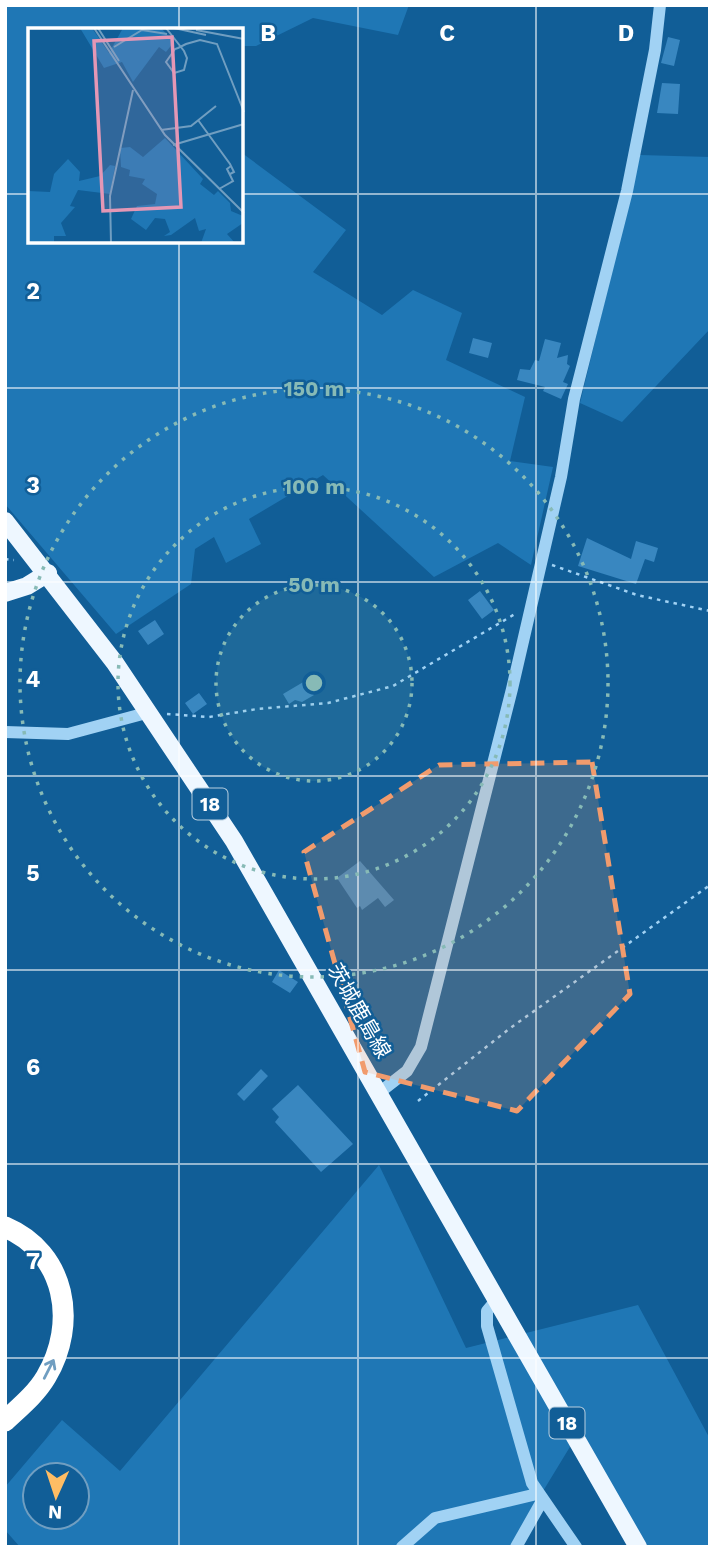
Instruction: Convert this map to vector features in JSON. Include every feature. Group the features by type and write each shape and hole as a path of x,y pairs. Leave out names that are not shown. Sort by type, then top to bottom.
{"highway":[{"path":"5,1227 23,1235 40,1251 62,1295 65,1325 57,1354 45,1379 5,1421"}],"main road":[{"name":"茨城鹿島線","path":"5,521 48,573 149,712 253,873 638,1547"},
{"path":"5,593 27,586 48,573"}],"street":[{"path":"380,1092 407,1071 417,1057 457,906 512,690 561,477 574,399 632,171 660,5"},
{"path":"5,732 68,734 149,712"},
{"path":"496,1299 487,1311 487,1326 540,1497 576,1547"},
{"path":"402,1547 435,1518 540,1497"},
{"path":"516,1547 540,1497"}],"path":[{"path":"5,559 14,560"},
{"path":"541,561 637,595 710,611"},
{"path":"149,712 209,717 257,709 328,703 393,686 530,606"},
{"path":"418,1101 509,1029 710,885"}],"highlighted area":[{"path":"592,762 630,994 517,1111 365,1072 304,852 439,765"}],"shaded area":[{"path":"5,5 409,5 398,35 313,18 256,46 243,46 243,28 28,28 28,243 243,243 243,154 346,230 313,272 382,315 413,290 462,313 446,360 525,397 510,461 553,467 531,565 498,543 434,577 323,475 249,519 261,544 226,563 214,537 195,549 191,584 116,634 5,504"},
{"path":"640,155 710,157 710,329 622,422 580,403"},
{"path":"379,1165 466,1348 638,1305 710,1439 710,1547 648,1547 579,1432 509,1547 20,1547 5,1530 5,1487 21,1468 21,1531 91,1531 91,1461 27,1461 62,1420 120,1471"}],"building":[{"path":"668,37 680,40 674,66 661,63"},
{"path":"662,83 680,84 678,114 657,113"},
{"path":"473,338 492,343 488,358 469,353"},
{"path":"545,339 561,343 557,358 568,355 567,364 570,366 563,382 568,384 561,399 543,391 545,387 517,380 520,369 530,370 535,360 539,361"},
{"path":"587,538 631,559 636,541 658,548 654,562 645,559 636,584 578,566"},
{"path":"480,591 494,610 482,619 468,600"},
{"path":"155,620 164,634 148,645 138,631"},
{"path":"305,681 314,695 302,702 295,700 289,704 283,694"},
{"path":"199,693 207,704 193,714 185,703"},
{"path":"360,861 394,900 385,907 378,898 362,910 360,906 357,908 337,878"},
{"path":"279,970 298,982 290,993 272,982"},
{"path":"261,1069 268,1076 244,1101 237,1094"},
{"path":"298,1085 353,1144 321,1172 275,1122 279,1117 272,1109"}]}
